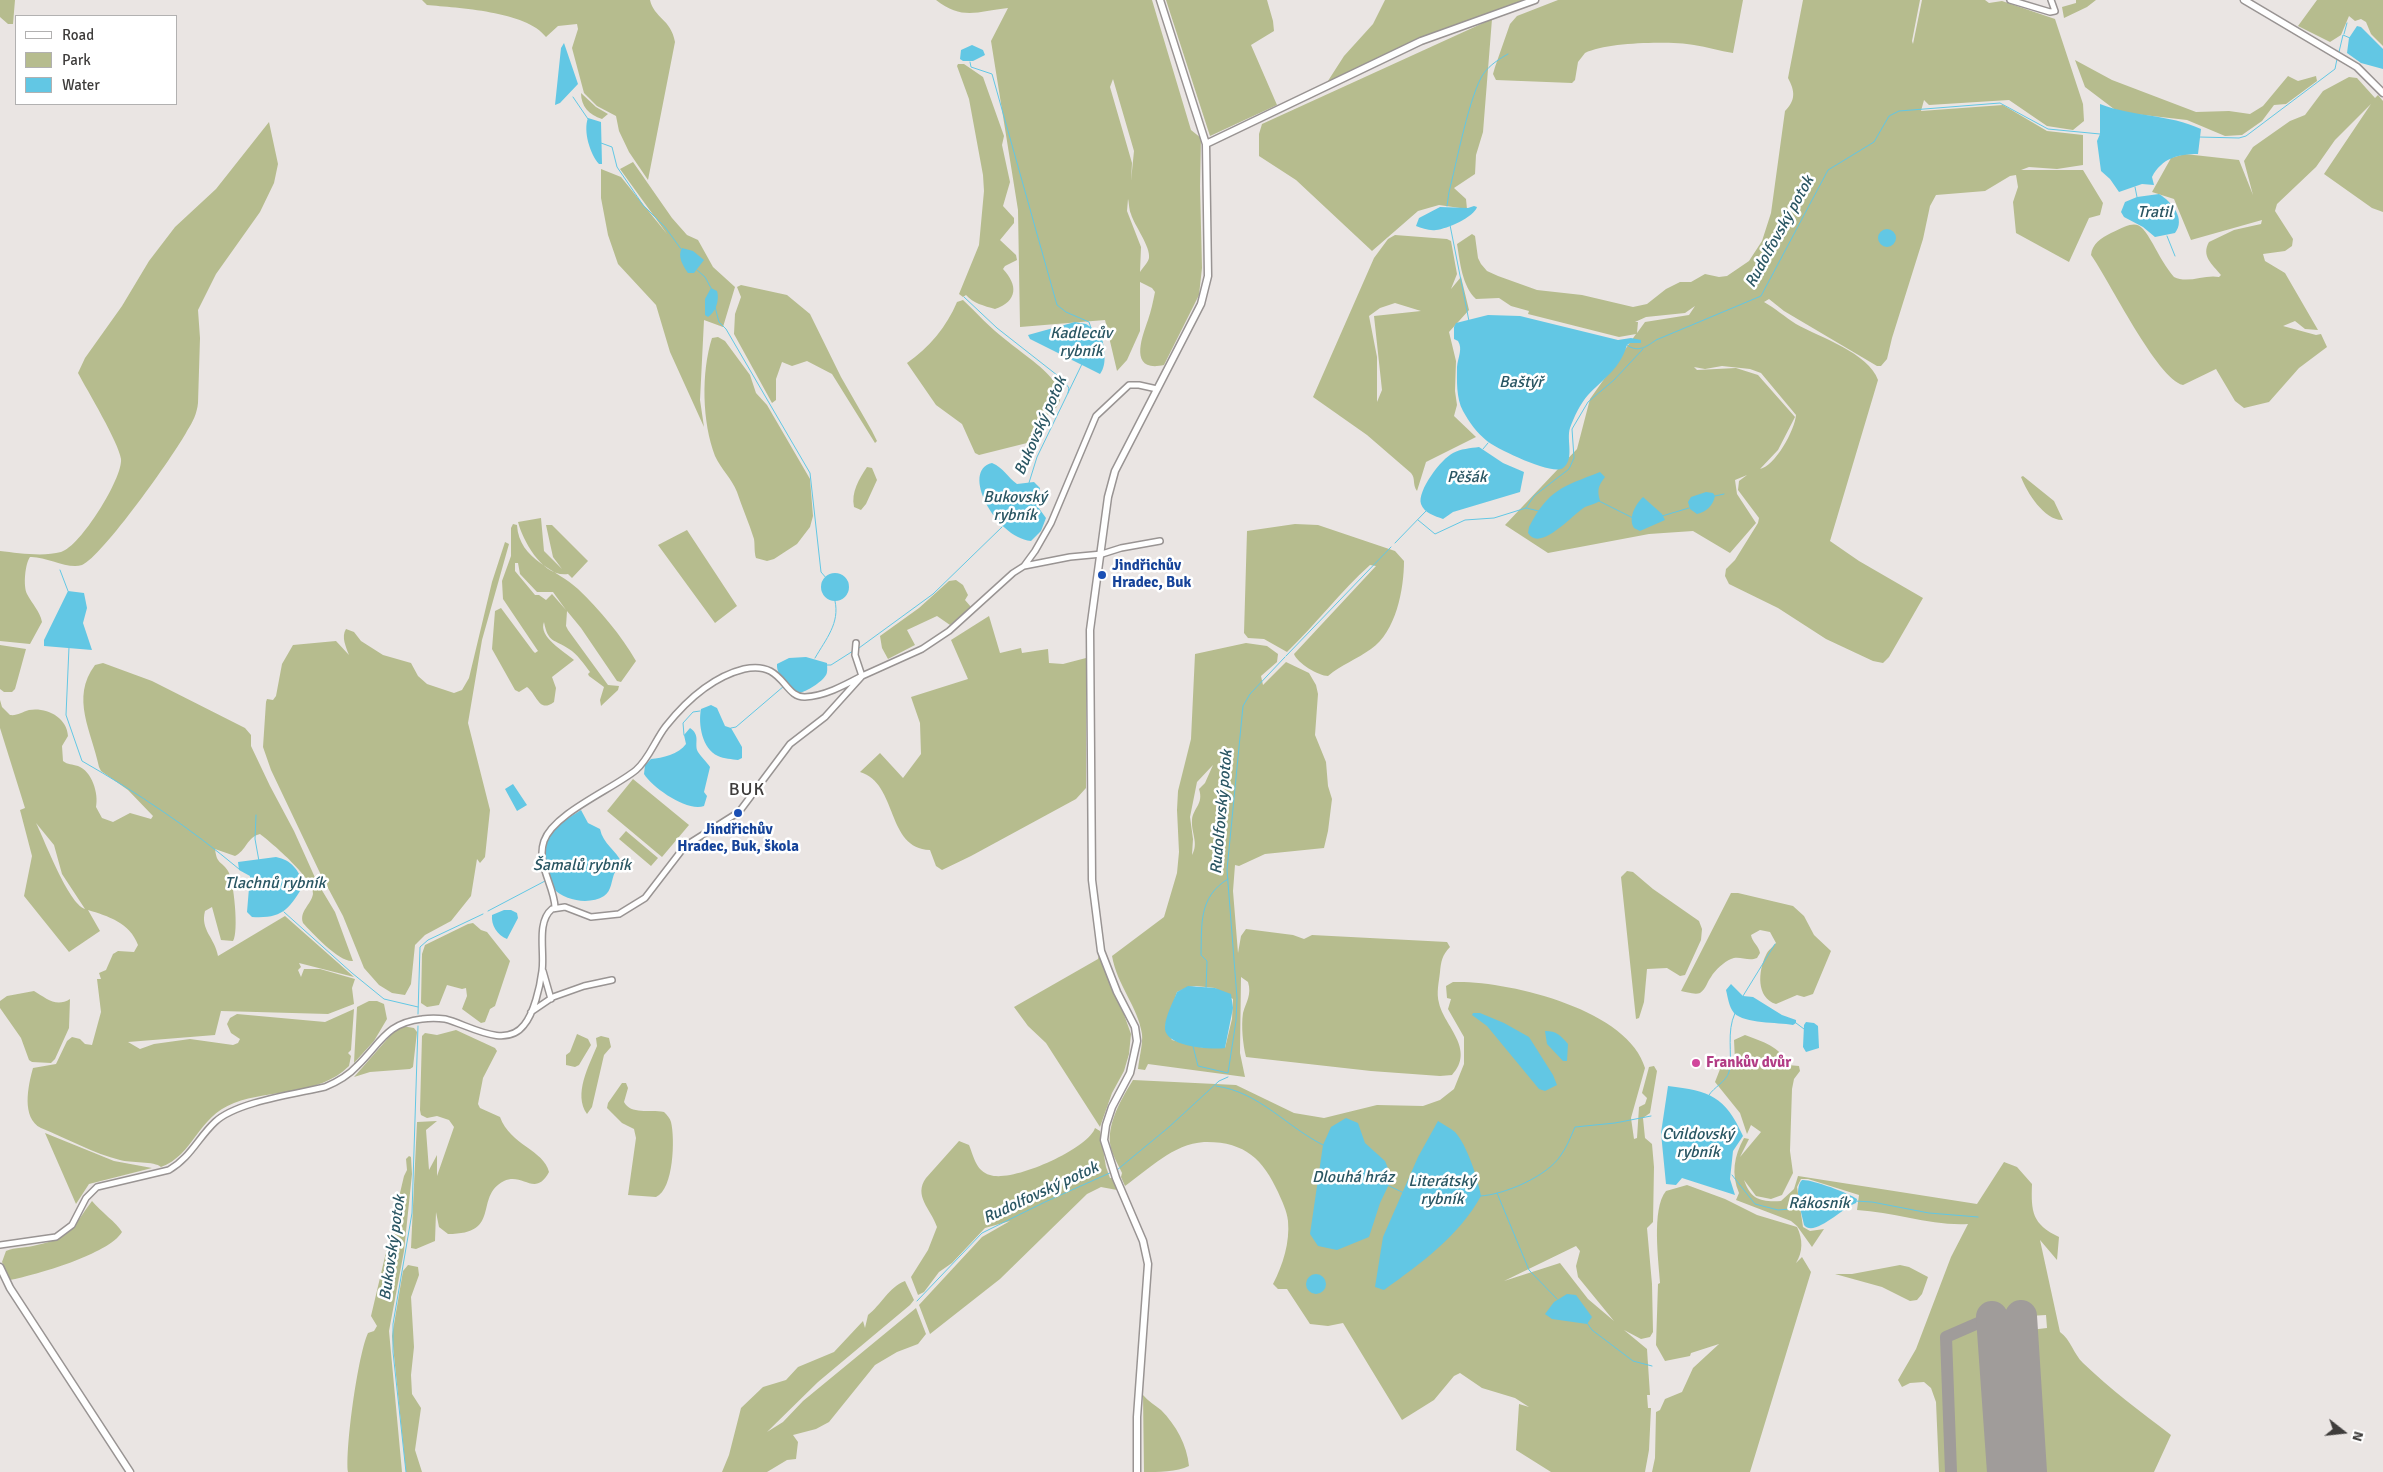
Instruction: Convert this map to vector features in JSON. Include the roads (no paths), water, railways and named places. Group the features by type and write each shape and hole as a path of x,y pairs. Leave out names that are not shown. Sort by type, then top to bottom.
{"street":[{"path":"1137,1472 1137,1417 1148,1264 1143,1241 1116,1178 1104,1140 1112,1108 1130,1073 1137,1041 1135,1027 1117,992 1101,951 1092,880 1090,630 1102,554 1108,497 1115,471 1205,292 1208,276 1206,144 1160,0"},
{"path":"1206,144 1421,41 1536,0"},
{"path":"2010,0 2046,12 2055,11 2051,0"},
{"path":"2244,0 2357,67 2383,93"},
{"path":"555,907 542,852 549,832 578,807 636,770 666,727 705,687 742,670 758,667 770,669 795,694 804,697 840,687 922,649 950,631 1024,566 1035,552 1051,523 1096,416 1129,385 1139,385 1157,390"},
{"path":"1024,566 1070,557 1102,554 1160,541"},
{"path":"856,645 855,654 862,676"},
{"path":"0,1245 56,1237 72,1225 86,1198 96,1187 174,1167 188,1156 215,1122 232,1110 325,1087 338,1081 357,1066 385,1033 402,1022 424,1018 443,1019 480,1031 505,1035 523,1027 530,1012 542,971 544,921 548,912 555,907 565,907 591,917 619,914 644,898 685,846 739,812 790,744 825,717 862,676"},
{"path":"542,971 551,999"},
{"path":"530,1012 551,999 584,986 612,980"},
{"path":"0,1267 10,1288 130,1472"}],"water":[{"path":"2357,26 2361,27 2383,49 2383,69 2361,63 2347,53 2349,38"},
{"path":"564,43 578,84 560,103 555,105 561,48"},
{"path":"972,45 983,50 985,55 973,61 963,61 960,59 961,50"},
{"path":"2100,104 2189,124 2201,129 2198,154 2177,156 2166,161 2152,177 2154,185 2142,184 2119,192 2110,179 2101,171 2097,141 2100,134"},
{"path":"588,118 601,122 602,164 599,164 596,160 588,142 586,129"},
{"name":"Tratil","path":"2159,194 2173,206 2179,222 2175,233 2155,237 2143,227 2124,217 2121,212 2125,202 2137,197"},
{"path":"1440,207 1468,208 1477,207 1471,215 1447,227 1433,230 1416,226 1419,218"},
{"path":"1883,229 1891,229 1896,234 1894,245 1883,247 1878,242 1878,234"},
{"path":"682,248 693,251 704,260 694,273 688,273 680,258"},
{"path":"711,288 717,291 718,298 715,309 708,317 705,315 705,299"},
{"name":"Baštýř","path":"1488,315 1520,316 1618,340 1631,338 1641,340 1641,343 1630,343 1627,345 1616,367 1588,395 1580,406 1570,428 1569,460 1563,468 1548,468 1537,465 1493,445 1483,438 1463,411 1459,400 1457,383 1460,347 1458,341 1454,339 1454,327 1456,323"},
{"name":"Kadlecův rybník","path":"1075,322 1086,324 1101,334 1105,360 1100,374 1030,339 1028,335"},
{"name":"Pěšák","path":"1479,447 1503,463 1524,472 1520,492 1453,512 1443,519 1427,512 1422,507 1421,498 1426,484 1437,468 1453,453"},
{"name":"Bukovský rybník","path":"992,463 1000,467 1017,484 1034,482 1040,488 1038,507 1046,518 1041,531 1031,541 1018,537 1005,528 986,503 981,490 980,478 983,468"},
{"path":"1600,472 1605,477 1599,488 1600,501 1585,507 1548,535 1533,538 1528,533 1536,514 1550,497 1566,486"},
{"path":"1706,492 1713,493 1715,496 1713,503 1709,508 1697,514 1690,509 1688,502 1691,497"},
{"path":"1643,497 1662,514 1665,520 1640,531 1634,528 1632,516 1637,504"},
{"path":"835,573 845,577 849,587 845,597 835,601 825,597 821,587 825,577"},
{"path":"68,591 84,593 87,608 83,623 92,650 44,646 44,640"},
{"path":"806,657 827,663 827,672 818,684 799,693 781,677 777,664 789,658"},
{"path":"711,705 717,708 725,726 731,728 742,747 742,758 738,760 723,758 708,748 702,736 700,715 701,709"},
{"path":"690,728 695,733 699,754 710,767 704,792 707,796 704,806 697,807 689,806 671,798 648,780 644,774 645,765 651,759 670,755 686,744 684,735"},
{"path":"513,784 527,805 517,811 505,789"},
{"name":"Šamalů rybník","path":"581,810 588,823 600,829 604,839 622,863 615,872 607,894 598,899 585,901 571,899 554,889 549,878 546,863 546,848 549,837 559,825"},
{"name":"Tlachnů rybník","path":"276,857 282,858 294,866 304,884 284,911 271,916 252,917 247,912 250,876 239,870 238,862"},
{"path":"504,910 511,910 517,913 518,918 507,939 498,932 492,919 492,915"},
{"path":"1731,984 1743,996 1753,997 1782,1015 1796,1020 1796,1023 1793,1025 1762,1022 1739,1017 1732,1011 1728,999 1726,990"},
{"path":"1188,986 1215,988 1231,994 1233,1008 1225,1048 1189,1046 1171,1039 1166,1033 1167,1017 1177,992"},
{"path":"1473,1013 1480,1013 1504,1023 1529,1037 1553,1075 1557,1085 1545,1091 1539,1089 1487,1026 1472,1015"},
{"path":"1806,1022 1814,1023 1818,1026 1819,1048 1806,1052 1803,1047 1804,1025"},
{"path":"1545,1031 1558,1034 1568,1044 1567,1061 1563,1061 1547,1044"},
{"name":"Cvildovský rybník","path":"1668,1086 1705,1093 1722,1104 1730,1112 1743,1136 1733,1151 1730,1179 1735,1195 1682,1178 1676,1185 1666,1184 1661,1133"},
{"name":"Dlouhá hráz","path":"1346,1118 1358,1123 1365,1143 1385,1161 1392,1178 1380,1203 1369,1237 1337,1250 1318,1246 1310,1234 1323,1145 1331,1127"},
{"name":"Literátský rybník","path":"1438,1121 1455,1132 1464,1145 1475,1172 1481,1196 1462,1224 1438,1248 1384,1290 1375,1287 1383,1237 1418,1157"},
{"name":"Rákosník","path":"1802,1180 1821,1184 1846,1193 1857,1199 1856,1203 1829,1221 1814,1228 1809,1228 1804,1225 1798,1195 1799,1184"},
{"path":"1316,1274 1323,1277 1326,1284 1323,1291 1316,1294 1309,1291 1306,1284 1309,1277"},
{"path":"1567,1294 1576,1295 1592,1317 1587,1324 1552,1319 1545,1314 1554,1302"}],"waterway":[{"path":"2344,34 2347,23"},
{"name":"Rudolfovský potok","path":"2339,52 2343,35 2350,38"},
{"path":"1447,206 1464,130 1479,82 1489,67 1508,54"},
{"name":"Rudolfovský potok","path":"2199,137 2239,138 2246,136 2335,69 2337,59"},
{"name":"Bukovský potok","path":"970,62 971,67 992,74 1057,305 1066,312 1089,322 1091,328"},
{"path":"573,97 588,119"},
{"name":"Rudolfovský potok","path":"1627,345 1635,349 1642,348 1656,340 1761,296 1828,170 1874,142 1889,116 1899,111 2000,103 2048,129 2100,134"},
{"path":"601,143 612,147 617,167 643,205 665,227 681,249"},
{"path":"2135,187 2137,197"},
{"path":"1450,225 1469,321"},
{"path":"2167,236 2175,256"},
{"path":"697,270 705,277 711,288"},
{"path":"964,297 997,328 1062,379 1069,388 1068,393"},
{"path":"715,307 719,322 726,329 810,473 821,572 827,579"},
{"path":"1418,520 1435,534 1465,520 1494,518 1526,508 1534,496 1569,469 1574,458 1572,429 1588,402 1614,380 1643,349"},
{"name":"Bukovský potok","path":"1028,486 1037,457 1082,364"},
{"name":"Rudolfovský potok","path":"1483,449 1488,443"},
{"path":"1715,496 1724,494"},
{"path":"1599,501 1633,518"},
{"path":"1526,508 1539,511"},
{"path":"1662,516 1689,508"},
{"name":"Rudolfovský potok","path":"1395,543 1426,511"},
{"name":"Bukovský potok","path":"859,648 933,594 1002,527"},
{"name":"Rudolfovský potok","path":"1286,656 1391,547"},
{"path":"60,570 68,591"},
{"path":"815,658 834,624 836,617 835,601"},
{"path":"69,647 66,715 82,761 163,812 202,839 239,869"},
{"name":"Bukovský potok","path":"826,665 831,665 853,651"},
{"name":"Rudolfovský potok","path":"1193,1046 1198,1066 1228,1073 1236,1021 1237,998 1227,870 1243,706 1250,694 1285,657"},
{"name":"Bukovský potok","path":"731,728 736,727 784,686"},
{"name":"Bukovský potok","path":"684,735 683,723 693,712 700,711"},
{"path":"256,815 255,839 259,861"},
{"path":"1206,989 1207,961 1201,955 1201,933 1204,912 1211,894 1228,879"},
{"name":"Bukovský potok","path":"488,911 545,881"},
{"path":"284,912 384,999 418,1007"},
{"name":"Bukovský potok","path":"418,1014 420,947 428,940 483,914"},
{"path":"1743,996 1775,944"},
{"path":"1709,1095 1725,1079 1729,1072 1730,1035 1735,1013"},
{"path":"1796,1023 1804,1029"},
{"name":"Bukovský potok","path":"406,1472 393,1352 393,1324 412,1213 418,1026"},
{"name":"Rudolfovský potok","path":"1117,1170 1169,1127 1219,1081 1228,1077"},
{"path":"1216,1086 1246,1095 1325,1146"},
{"path":"1480,1196 1513,1188 1546,1170 1555,1163 1563,1152 1575,1127 1615,1123 1651,1116"},
{"name":"Rudolfovský potok","path":"917,1301 982,1233 1112,1172"},
{"path":"1732,1175 1755,1204 1778,1210 1802,1208"},
{"path":"1387,1185 1404,1193"},
{"path":"1497,1193 1529,1270 1557,1299"},
{"path":"1855,1201 1872,1202 1929,1213 1978,1217"},
{"path":"1587,1323 1592,1330 1633,1361 1652,1366"}],"place":[{"name":"Jindřichův Hradec, Buk","path":"1102,575"},
{"name":"Jindřichův Hradec, Buk, škola","path":"738,813"},
{"name":"Frankův dvůr","path":"1696,1063"}],"district":[{"name":"BUK","path":"747,790"}]}
